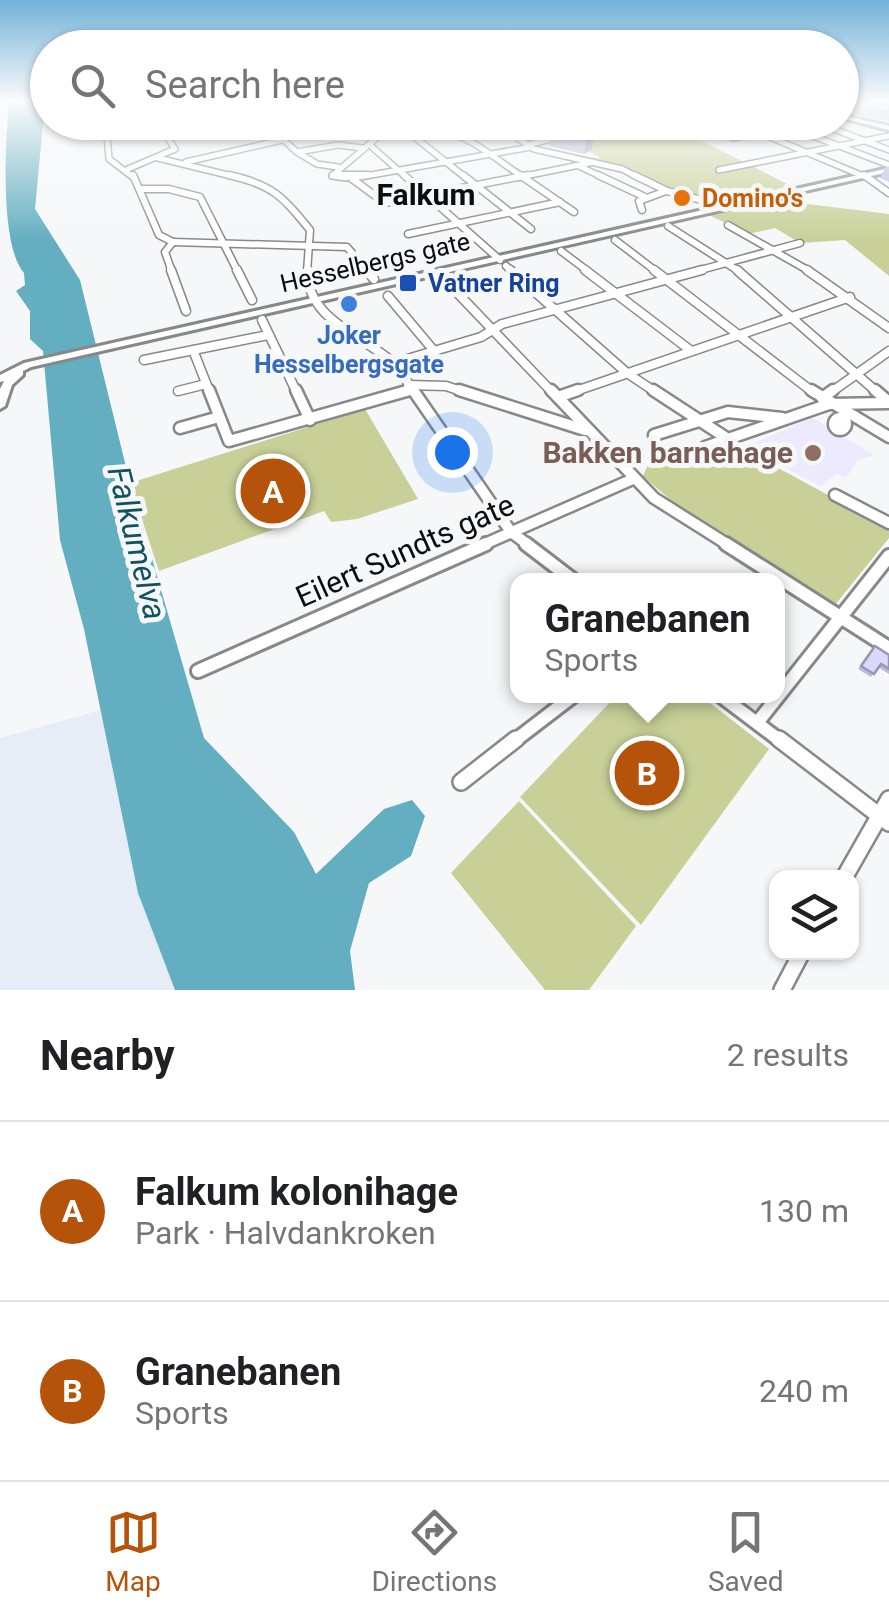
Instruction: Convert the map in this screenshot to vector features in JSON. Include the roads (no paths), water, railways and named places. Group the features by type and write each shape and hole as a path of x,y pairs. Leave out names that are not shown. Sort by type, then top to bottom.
{"main road":[{"name":"Hesselbergs gate","path":"5,376 39,364 889,169"},
{"path":"0,406 5,376"}],"street":[{"path":"109,148 110,158 128,169 140,188 159,236 173,242 350,248 374,279"},
{"path":"128,169 172,148"},
{"path":"182,163 246,148"},
{"path":"292,148 317,164 338,167"},
{"path":"297,152 316,148"},
{"path":"365,148 338,167 332,176 351,178 516,148"},
{"path":"369,148 627,373 731,441"},
{"path":"428,148 532,229"},
{"path":"481,148 574,212"},
{"path":"543,148 622,169 666,191 730,205"},
{"path":"798,148 866,176 889,193"},
{"path":"719,170 828,148"},
{"path":"844,148 889,169"},
{"path":"158,158 278,192 308,225 306,280 314,300 336,325 394,362 511,532 564,573"},
{"path":"351,178 385,202 594,162"},
{"path":"580,166 645,196"},
{"path":"140,188 169,188 200,198 252,300"},
{"path":"642,210 639,201 645,196 666,191"},
{"path":"408,234 560,202"},
{"path":"728,225 850,298 889,328"},
{"path":"668,226 726,262 889,402"},
{"path":"615,240 826,401 889,437"},
{"path":"173,242 165,252 186,312"},
{"path":"394,362 616,292 800,244"},
{"path":"561,251 690,350"},
{"path":"446,280 633,479 673,512 770,573"},
{"path":"388,296 435,352"},
{"path":"540,416 562,401 627,373 850,298"},
{"path":"262,320 310,420"},
{"path":"144,360 268,334"},
{"path":"193,350 229,441 409,388 446,386 589,431"},
{"path":"826,401 855,372 889,351"},
{"path":"178,391 206,382"},
{"path":"705,447 731,441 826,401 889,402"},
{"path":"654,435 728,412 783,418"},
{"path":"180,428 219,418"},
{"name":"Eilert Sundts gate","path":"198,671 633,479"},
{"path":"836,495 889,522"},
{"path":"785,687 889,556"},
{"path":"785,582 889,648"},
{"path":"461,782 563,703"},
{"path":"731,703 884,818"},
{"path":"757,722 772,703"},
{"path":"849,870 884,818 889,799"},
{"path":"782,990 798,960"}],"water":[{"name":"Falkumelva","path":"7,148 41,148 35,209 80,280 130,483 204,738 294,832 316,874 384,809 412,800 425,816 411,856 369,883 350,951 355,990 175,990 138,893 84,629 60,540 43,351 30,339 30,311 16,291 25,285 11,241"}],"place":[{"name":"Domino's","path":"682,198"},
{"name":"Vatner Ring","path":"408,283"},
{"name":"Joker Hesselbergsgate","path":"349,304"},
{"name":"Bakken barnehage","path":"813,453"},
{"name":"Falkum kolonihage","path":"273,491"},
{"name":"Granebanen","path":"647,773"}],"district":[{"name":"Falkum","path":"426,195"}]}
